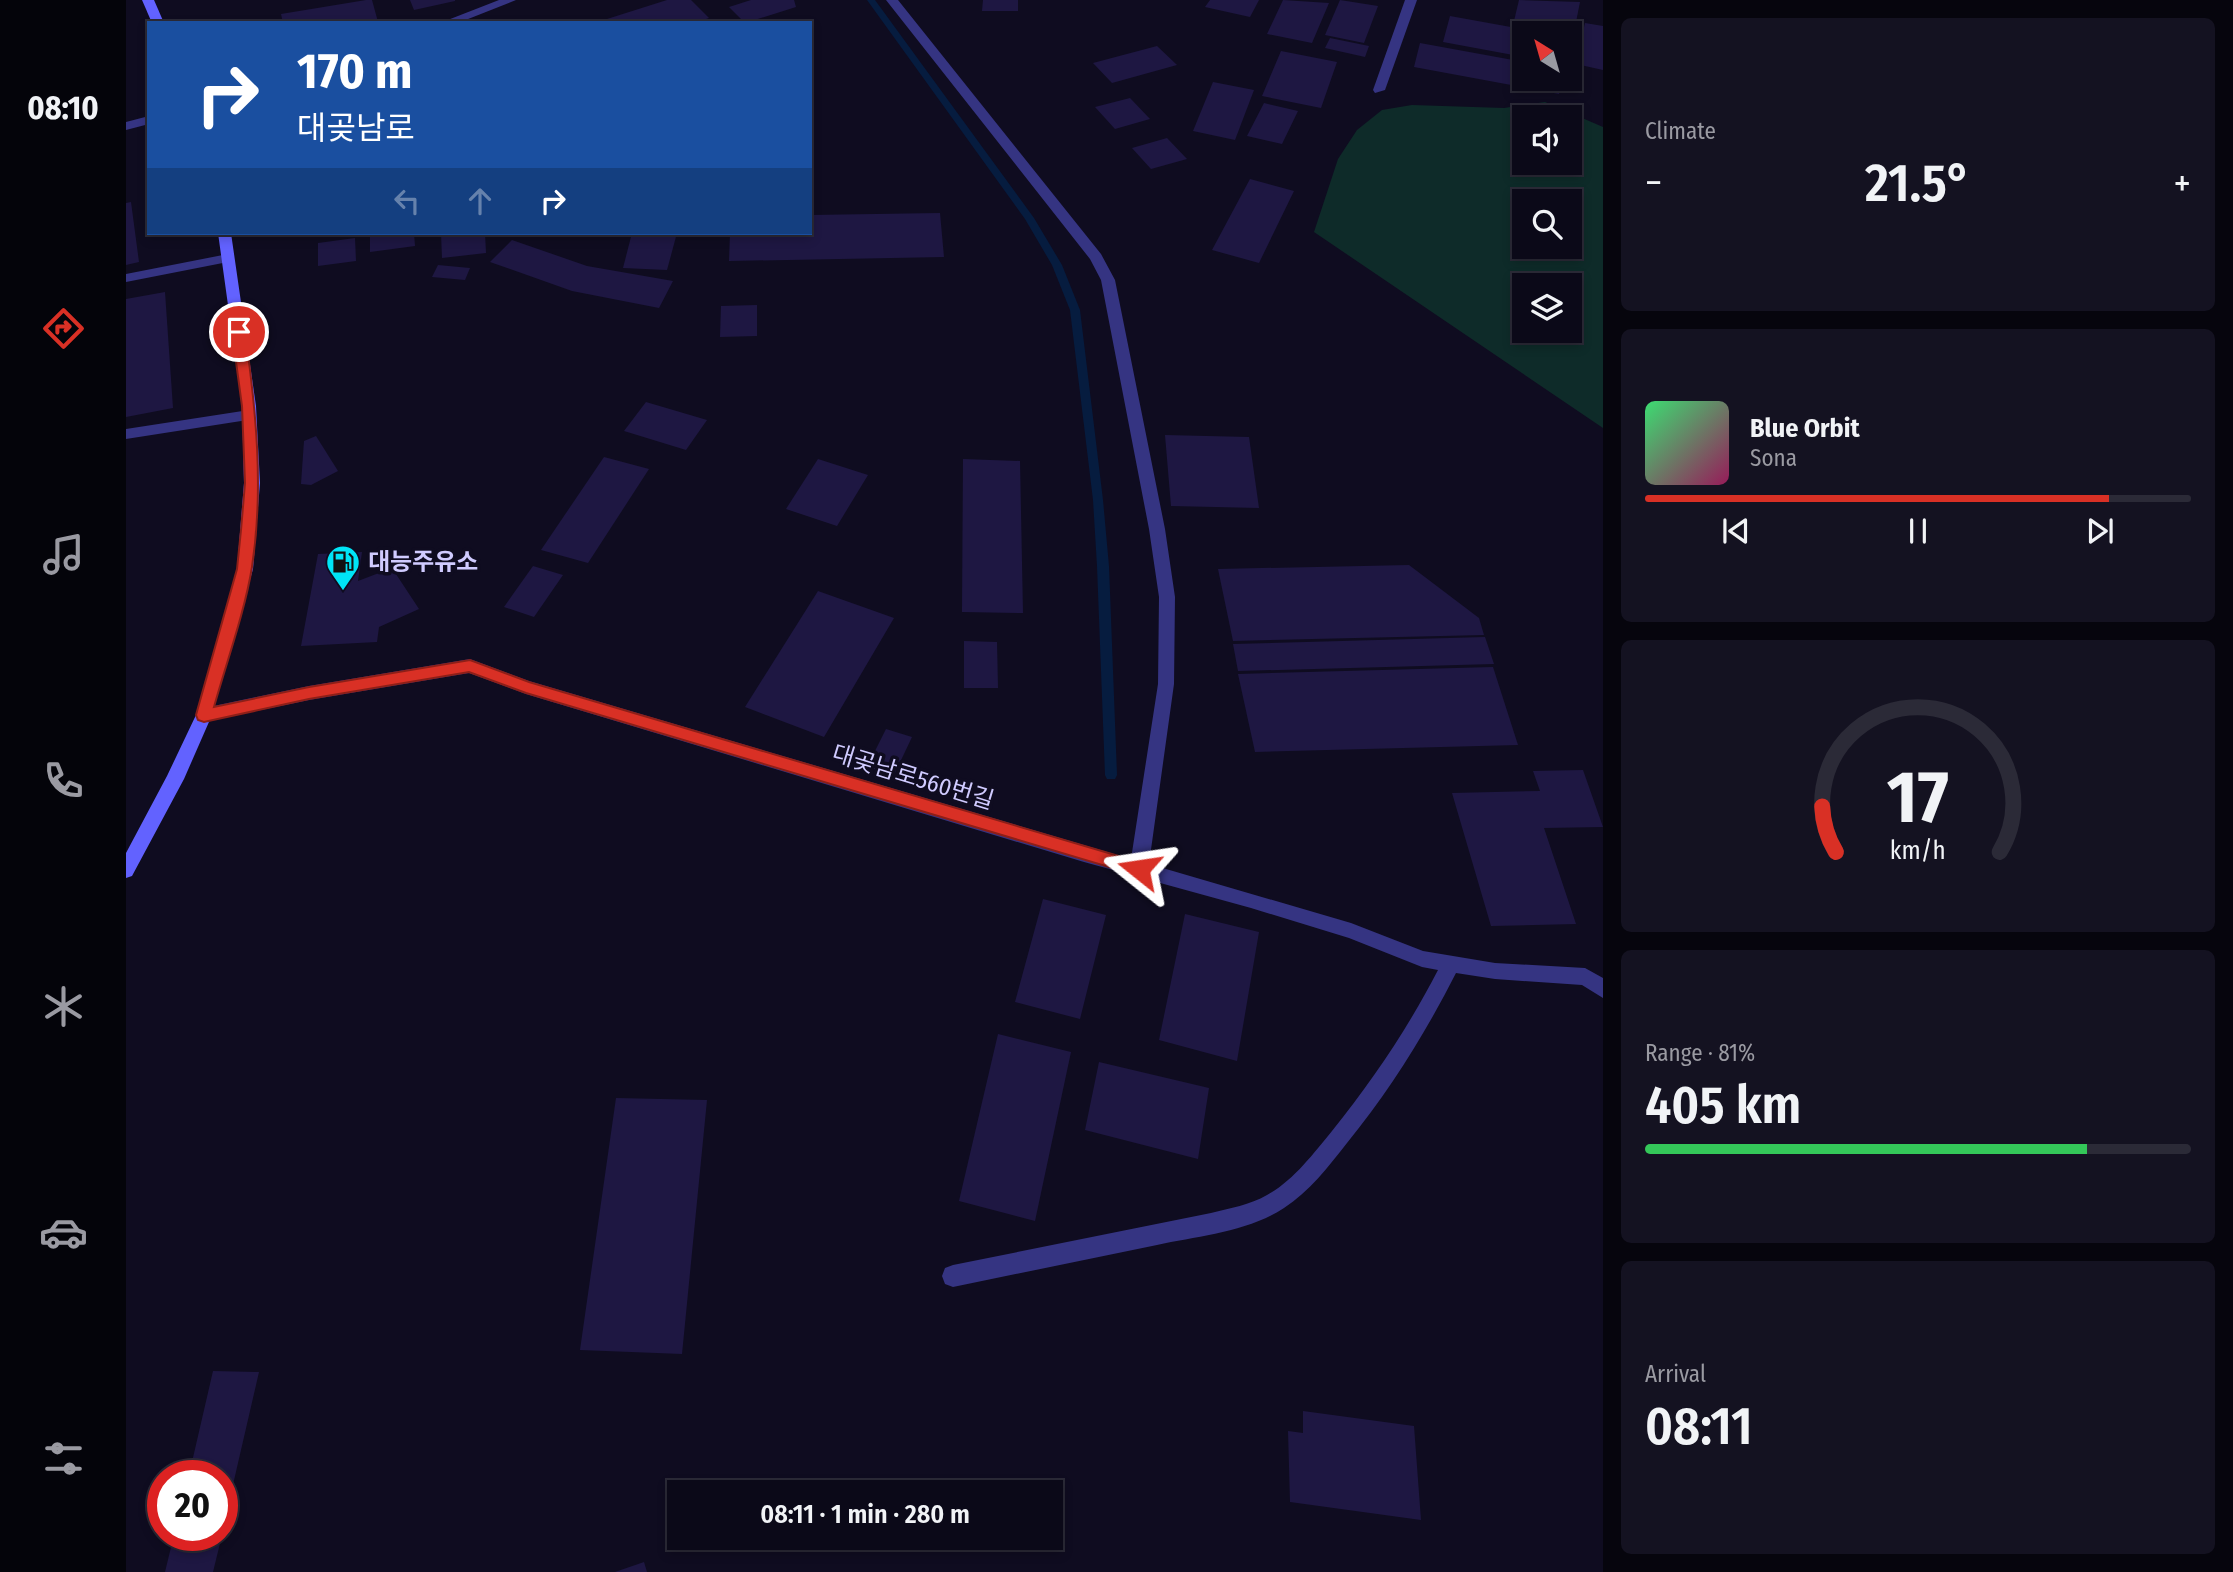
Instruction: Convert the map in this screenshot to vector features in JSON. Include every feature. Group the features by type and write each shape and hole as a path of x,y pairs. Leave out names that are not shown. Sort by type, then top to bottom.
{"street":[{"path":"148,0 157,21"},
{"path":"126,870 176,779 204,715 244,569 252,483 249,415 224,235"}],"lane":[{"path":"452,21 510,0"},
{"path":"892,0 1096,257 1108,280 1157,529 1167,597 1166,684 1139,869"},
{"path":"1379,90 1411,0"},
{"path":"126,126 147,121"},
{"path":"126,278 228,258"},
{"path":"126,434 249,415"},
{"name":"대곶남로560번길","path":"204,715 309,693 470,666 526,687 1351,931 1422,959 1495,971 1594,974 1603,989"},
{"path":"953,1276 1211,1223 1253,1213 1277,1201 1322,1159 1370,1099 1420,1025 1451,964"}],"green space":[{"path":"1545,102 1552,105 1524,105"},
{"path":"1412,105 1512,107 1512,175 1582,175 1582,118 1603,127 1603,428 1314,232 1338,159 1357,130 1382,110"}],"building":[{"path":"372,0 378,21 283,21 281,14"},
{"path":"410,0 455,0 455,1 414,10"},
{"path":"667,0 691,0 709,18 700,21 607,19"},
{"path":"751,0 794,0 796,7 751,21 743,21 729,7"},
{"path":"983,0 1018,0 1018,11 982,11"},
{"path":"1210,0 1259,0 1250,17 1205,7"},
{"path":"1283,0 1329,3 1312,43 1267,34"},
{"path":"1340,0 1378,6 1364,43 1325,35"},
{"path":"1519,0 1580,2 1576,21 1514,21"},
{"path":"1450,16 1512,27 1512,55 1443,42"},
{"path":"1585,23 1603,26 1603,70 1582,65"},
{"path":"1330,38 1369,46 1365,57 1325,48"},
{"path":"1420,43 1512,60 1512,85 1414,67"},
{"path":"1157,46 1177,65 1112,83 1093,63"},
{"path":"1281,51 1337,62 1321,108 1262,96"},
{"path":"1213,82 1254,90 1235,140 1193,131"},
{"path":"1130,98 1150,119 1115,129 1095,107"},
{"path":"1264,103 1298,111 1282,144 1247,136"},
{"path":"1167,138 1187,159 1151,169 1132,148"},
{"path":"1250,179 1294,191 1259,263 1212,250"},
{"path":"131,202 139,262 126,265 126,203"},
{"path":"940,213 944,257 729,261 730,235 812,235 812,215"},
{"path":"370,235 414,235 415,246 370,252"},
{"path":"441,235 485,235 486,253 442,258"},
{"path":"631,235 676,235 667,270 623,268"},
{"path":"355,238 356,261 318,266 318,243"},
{"path":"512,240 587,266 673,281 659,308 572,291 490,262"},
{"path":"438,265 470,268 465,280 432,277"},
{"path":"165,292 173,408 126,417 126,299"},
{"path":"757,305 757,336 720,337 721,306"},
{"path":"646,402 707,420 686,450 624,431"},
{"path":"1165,435 1249,437 1259,508 1171,506"},
{"path":"316,436 338,471 311,485 301,484 304,441"},
{"path":"604,457 649,469 588,563 541,550"},
{"path":"818,459 868,475 837,526 786,509"},
{"path":"963,459 1020,461 1023,613 962,612"},
{"name":"대능주유소","path":"362,552 358,581 392,568 419,609 379,627 377,642 301,646 318,554"},
{"path":"1409,565 1479,618 1484,635 1233,641 1218,569"},
{"path":"533,566 563,575 534,617 504,607"},
{"path":"818,591 894,618 824,737 745,707"},
{"path":"1485,637 1494,664 1238,671 1233,644"},
{"path":"964,641 997,642 998,688 964,688"},
{"path":"1493,667 1518,745 1255,752 1238,674"},
{"path":"886,729 912,737 894,775 867,767"},
{"path":"1583,770 1603,827 1544,828 1576,924 1491,926 1452,793 1540,791 1533,771"},
{"path":"1043,899 1106,915 1080,1019 1015,1002"},
{"path":"1185,914 1259,932 1237,1061 1159,1040"},
{"path":"998,1034 1071,1052 1035,1221 959,1201"},
{"path":"1099,1062 1209,1088 1198,1159 1085,1130"},
{"path":"616,1098 707,1100 682,1354 580,1350"},
{"path":"213,1371 259,1372 238,1463 238,1460 192,1460"},
{"path":"1303,1411 1414,1426 1421,1520 1290,1502 1288,1431 1303,1433"},
{"path":"170,1551 218,1551 213,1572 165,1572"},
{"path":"644,1562 647,1572 615,1572"}],"waterway":[{"path":"871,0 1029,218 1057,265 1075,310 1098,500 1111,775"}],"place":[{"name":"대능주유소","path":"343,592"}],"route":[{"path":"239,332 249,406 252,483 248,530 244,569 204,715 412,674 470,666 526,687 1139,869"}]}
